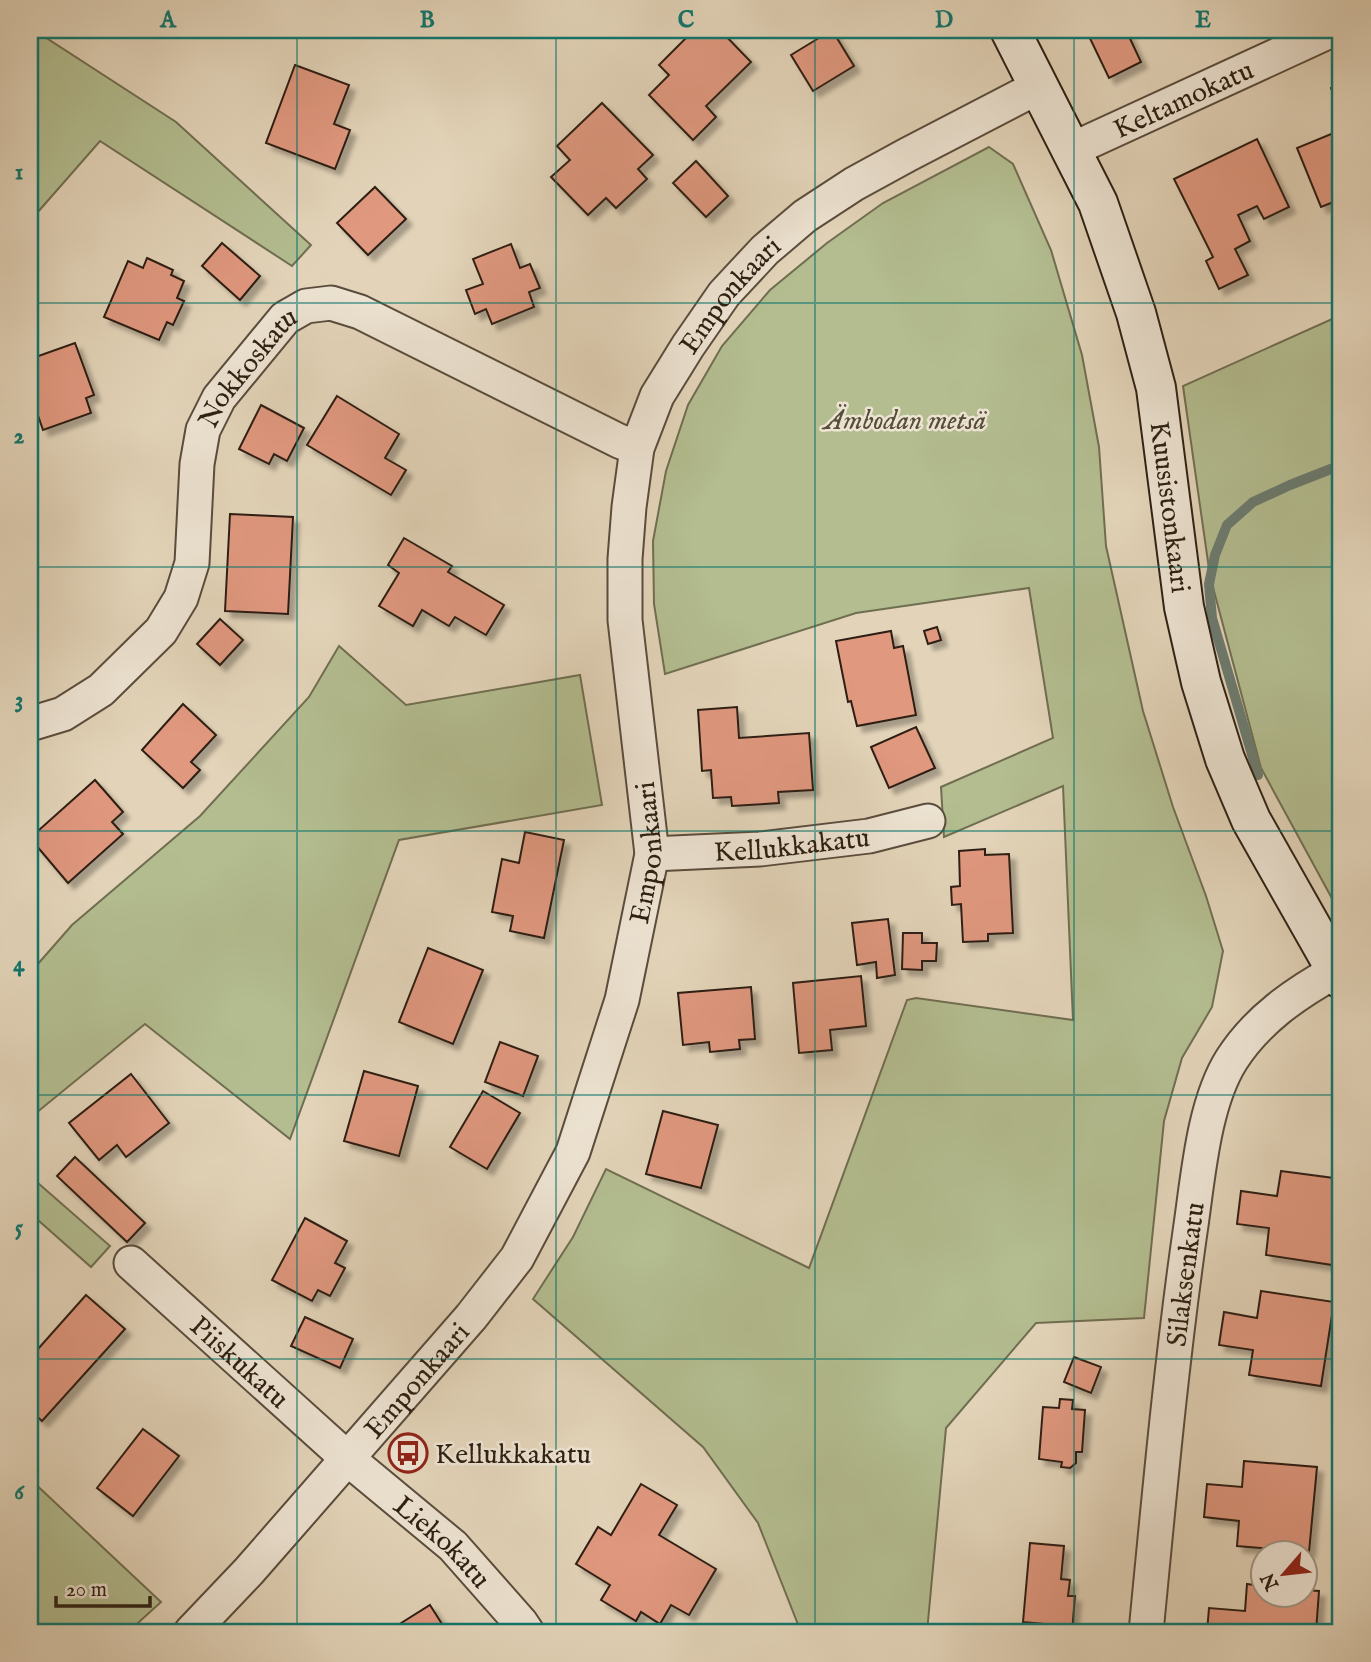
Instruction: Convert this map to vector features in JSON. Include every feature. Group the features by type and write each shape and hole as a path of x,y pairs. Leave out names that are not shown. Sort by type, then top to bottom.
{"street":[{"name":"Kuusistonkaari","path":"1010,30 1073,149 1098,203 1136,313 1156,388 1184,607 1201,682 1225,759 1251,820 1339,975"},
{"name":"Keltamokatu","path":"1073,149 1332,30"},
{"name":"Emponkaari","path":"191,1632 249,1571 471,1317 517,1258 573,1152 622,1000 652,854 625,620 626,546 637,448 657,396 724,295 765,250 806,216 854,184 1040,86"},
{"name":"Nokkoskatu","path":"30,724 63,714 101,690 161,631 181,597 192,563 197,464 202,430 219,398 285,318 306,306 331,303 360,312 637,448"},
{"name":"Kellukkakatu","path":"652,854 760,849 855,838 928,821"},
{"name":"Silaksenkatu","path":"1146,1632 1172,1366 1192,1217 1212,1100 1232,1059 1257,1026 1302,990 1339,975"},
{"name":"Piiskukatu","path":"131,1263 348,1459"},
{"name":"Liekokatu","path":"348,1459 453,1546 527,1632"}],"green space":[{"path":"30,30 34,30 176,122 311,245 292,266 100,141 30,221"},
{"name":"Ämbodan metsä","path":"989,147 1013,164 1051,250 1082,355 1099,447 1106,546 1143,711 1223,951 1212,1007 1182,1058 1164,1121 1144,1318 1036,1323 946,1428 927,1632 801,1632 758,1523 703,1447 533,1299 573,1237 606,1169 809,1268 907,1000 916,998 1073,1020 1063,786 944,837 941,787 1053,738 1029,588 856,613 665,674 654,604 653,541 666,471 688,405 722,346 770,290 827,243 883,203"},
{"path":"1341,315 1341,915 1261,768 1210,576 1183,386"},
{"path":"339,646 406,705 580,675 602,805 399,840 290,1139 145,1024 30,1118 30,973 72,925 200,816 309,697"},
{"path":"30,1176 110,1246 91,1267 30,1213"},
{"path":"30,1479 161,1602 128,1632 30,1632"}],"building":[{"path":"694,30 720,30 751,62 706,106 716,117 693,140 649,95 669,75 659,65"},
{"path":"832,30 854,66 813,91 791,55"},
{"path":"1086,30 1126,30 1141,62 1109,78"},
{"path":"295,65 349,85 334,124 350,130 335,169 266,143"},
{"path":"1341,84 1341,112 1331,88"},
{"path":"602,103 653,155 638,169 647,179 616,208 606,198 588,215 551,177 570,160 557,146"},
{"path":"1341,130 1341,199 1321,207 1297,148"},
{"path":"1257,139 1289,207 1264,219 1257,206 1238,215 1250,241 1235,249 1248,275 1219,289 1206,261 1213,257 1174,179"},
{"path":"696,161 728,196 706,217 673,183"},
{"path":"375,187 406,219 368,255 337,223"},
{"path":"222,243 260,276 240,300 202,266"},
{"path":"511,244 520,268 530,264 540,288 529,292 534,307 492,324 486,309 475,314 466,290 483,284 473,259"},
{"path":"147,258 173,270 171,275 184,281 177,298 184,301 173,325 167,322 159,340 104,317 128,261 143,268"},
{"path":"75,343 94,395 86,398 91,413 43,430 30,392 30,359"},
{"path":"337,396 399,434 385,458 406,470 391,495 307,445"},
{"path":"261,405 304,428 287,461 274,454 269,464 239,449"},
{"path":"230,514 293,517 288,614 225,611"},
{"path":"404,538 452,566 448,572 504,605 486,635 455,617 449,626 422,610 413,626 379,606 399,573 388,565"},
{"path":"220,619 243,640 220,665 197,644"},
{"path":"937,627 941,640 928,644 924,631"},
{"path":"891,631 894,648 903,646 916,715 857,726 851,701 848,702 836,641"},
{"path":"183,704 216,735 191,762 200,770 183,788 142,750"},
{"path":"737,707 739,738 809,733 813,790 778,792 779,803 732,806 731,797 713,798 711,770 702,771 698,710"},
{"path":"916,727 935,768 889,788 871,747"},
{"path":"95,780 123,812 112,822 123,834 68,883 30,838"},
{"path":"525,832 564,840 544,938 510,931 513,916 492,912 502,859 519,863"},
{"path":"985,849 985,855 1009,854 1013,933 988,934 988,941 963,942 961,904 952,905 951,887 960,886 959,851"},
{"path":"888,919 895,975 877,978 876,962 857,965 852,923"},
{"path":"903,933 922,933 922,943 937,943 936,961 922,961 922,970 902,969"},
{"path":"428,948 483,970 453,1044 399,1022"},
{"path":"861,976 866,1026 830,1030 832,1050 799,1053 793,983"},
{"path":"751,987 755,1039 739,1040 740,1049 710,1052 709,1042 683,1045 678,993"},
{"path":"500,1042 538,1056 523,1096 485,1082"},
{"path":"364,1071 418,1086 399,1156 344,1141"},
{"path":"131,1074 169,1123 126,1157 117,1145 99,1160 69,1123"},
{"path":"483,1091 520,1113 487,1169 450,1147"},
{"path":"663,1111 718,1125 701,1188 646,1174"},
{"path":"75,1157 145,1223 127,1242 57,1176"},
{"path":"1281,1171 1341,1179 1339,1266 1266,1255 1269,1228 1237,1224 1241,1191 1277,1196"},
{"path":"305,1218 347,1241 335,1263 345,1268 330,1296 318,1290 312,1301 272,1280"},
{"path":"1261,1291 1334,1302 1321,1386 1249,1375 1253,1350 1219,1345 1224,1312 1257,1318"},
{"path":"86,1295 125,1329 42,1421 30,1410 30,1358"},
{"path":"305,1317 353,1339 340,1368 291,1346"},
{"path":"1074,1357 1101,1367 1091,1393 1064,1382"},
{"path":"1060,1399 1073,1400 1072,1409 1085,1410 1082,1452 1076,1452 1076,1463 1070,1468 1061,1467 1062,1462 1039,1459 1043,1407 1059,1408"},
{"path":"143,1429 179,1456 133,1516 97,1488"},
{"path":"1244,1461 1317,1467 1310,1540 1248,1540 1248,1547 1237,1546 1239,1521 1204,1517 1207,1484 1242,1487"},
{"path":"641,1484 677,1505 659,1535 716,1569 689,1615 671,1605 660,1624 641,1612 636,1621 601,1600 610,1585 576,1564 598,1527 611,1535"},
{"path":"1030,1543 1064,1546 1061,1579 1070,1580 1068,1596 1075,1596 1072,1632 1043,1632 1044,1624 1023,1622"},
{"path":"1247,1584 1248,1610 1318,1610 1316,1632 1207,1632 1209,1608 1245,1611"},
{"path":"430,1605 447,1632 402,1632 398,1625"}],"waterway":[{"path":"1258,775 1212,618 1209,584 1215,555 1227,525 1253,502 1341,465"}],"place":[{"name":"Kellukkakatu","path":"408,1453"}]}
